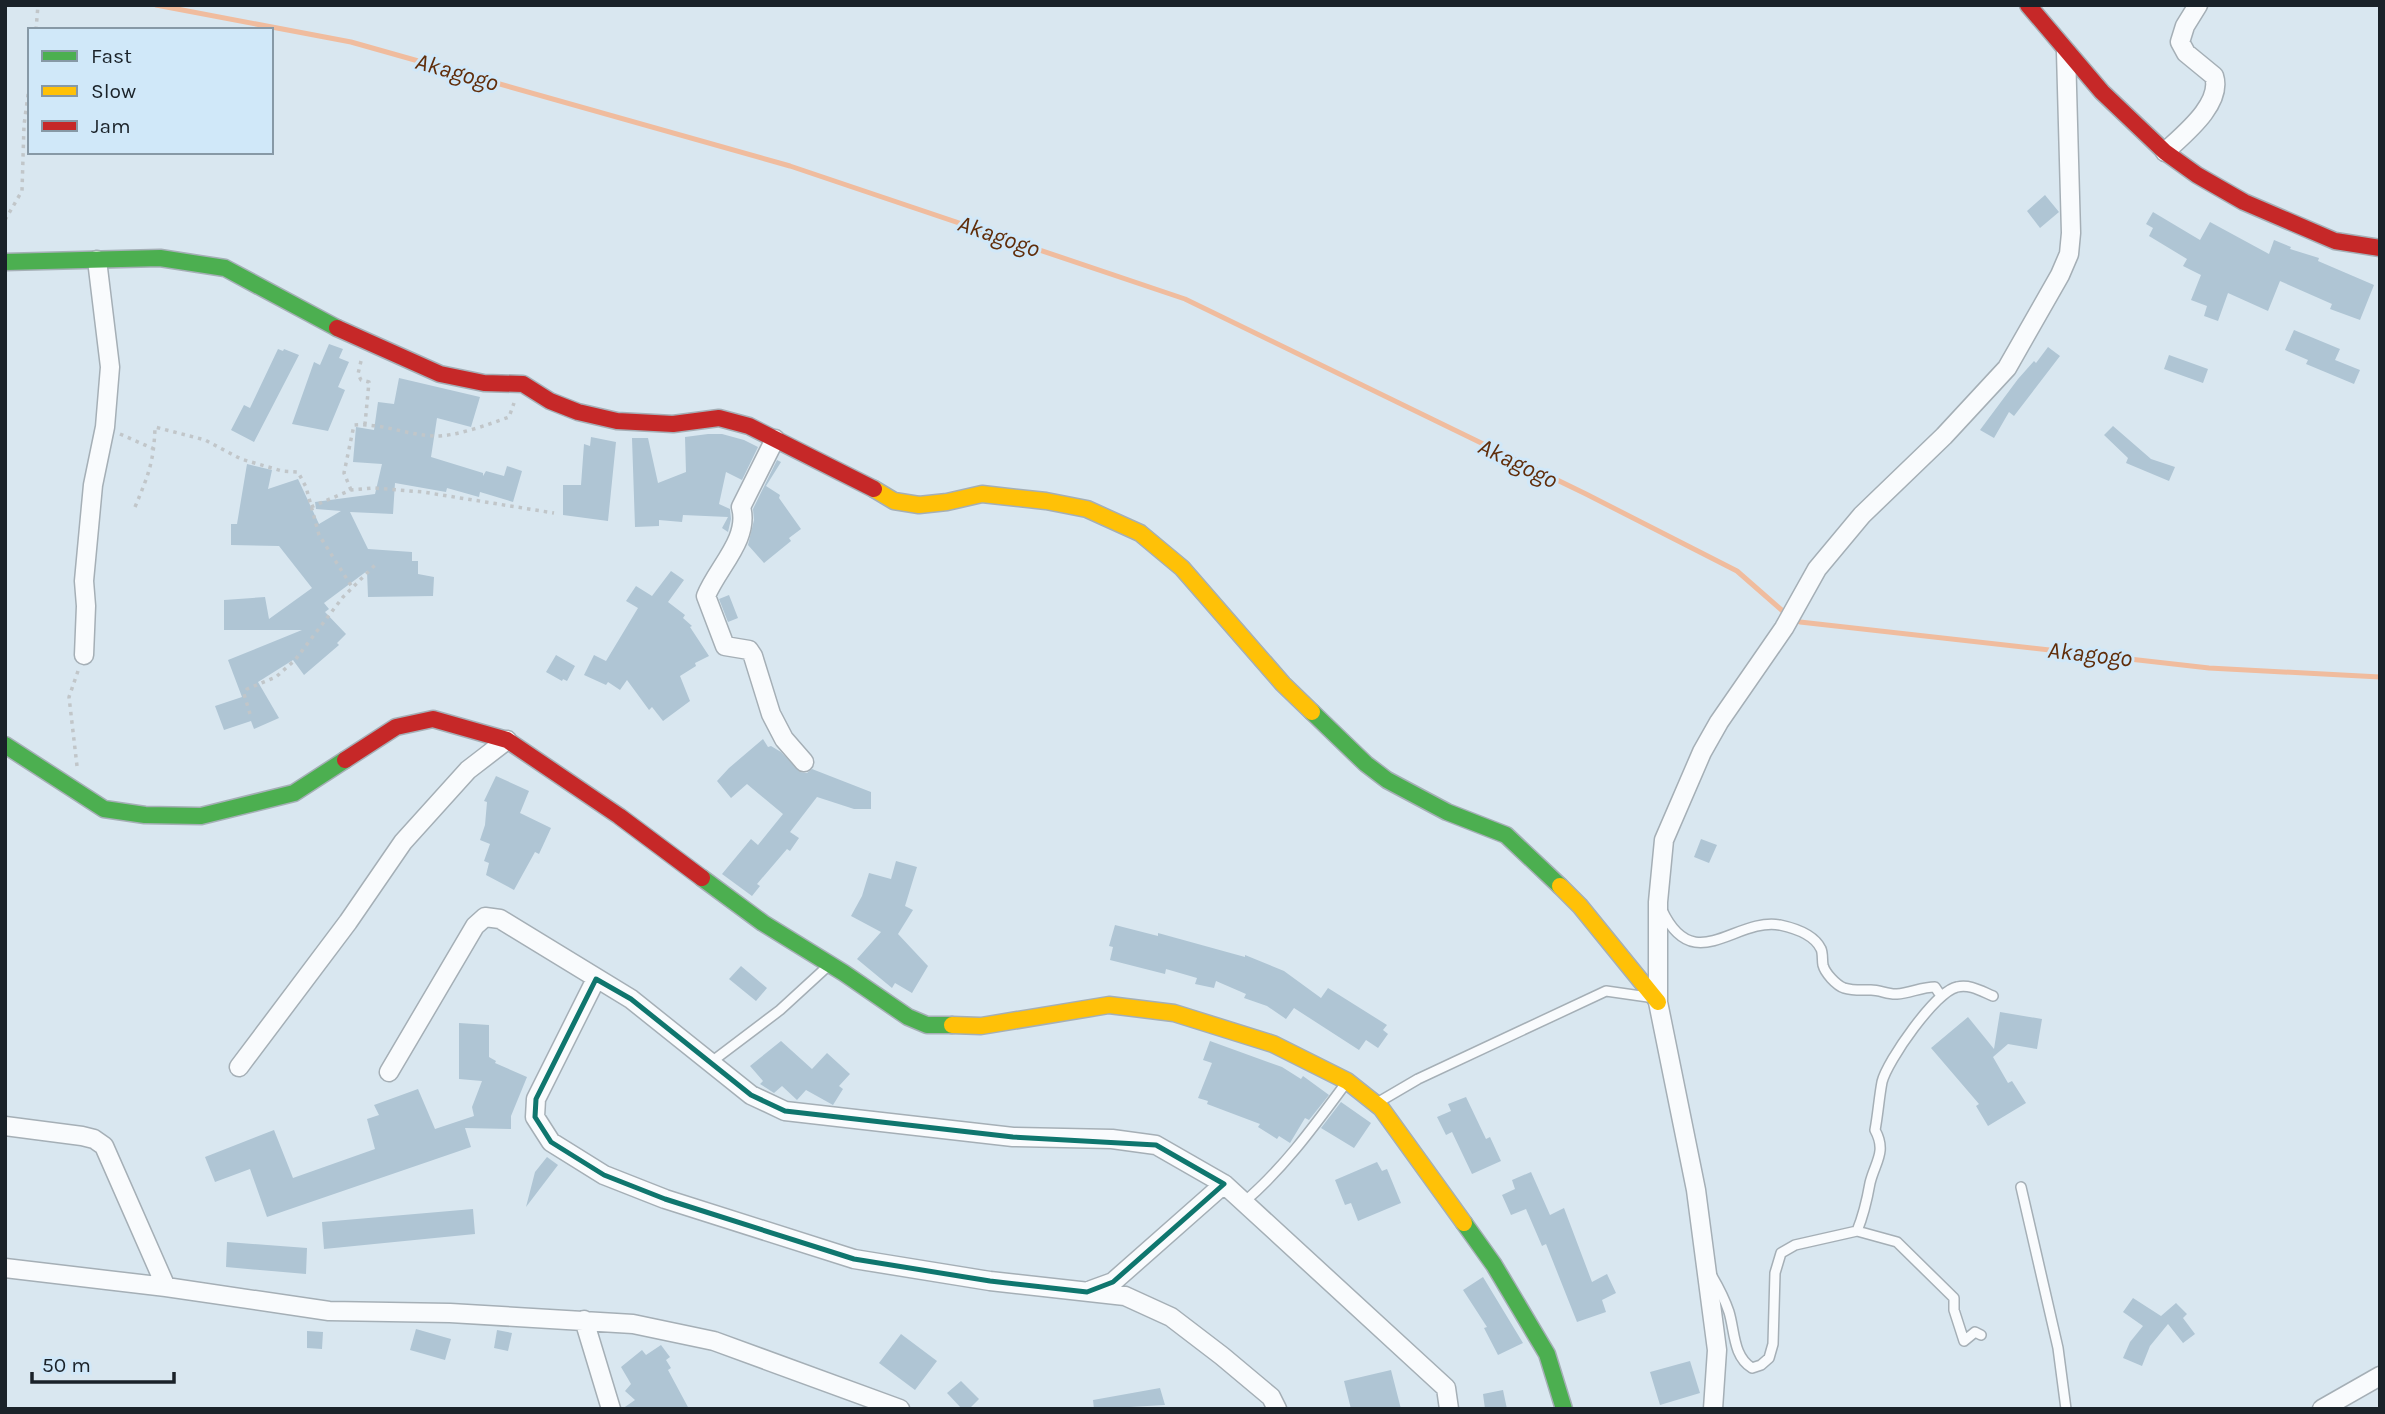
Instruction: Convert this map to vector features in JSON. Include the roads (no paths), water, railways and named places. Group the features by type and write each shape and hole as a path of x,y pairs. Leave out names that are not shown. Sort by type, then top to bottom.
{"street":[{"path":"2028,5 2102,92 2165,152 2197,175 2244,202 2334,241 2380,248"},
{"path":"2165,152 2197,122 2210,104 2216,87 2214,76 2186,54 2180,42 2185,26 2198,5"},
{"path":"1713,1409 1717,1350 1696,1190 1657,1000 1658,902 1664,840 1696,764 1719,722 1784,628 1817,569 1862,515 1944,436 2007,368 2060,275 2068,254 2071,233 2066,52"},
{"path":"5,262 160,258 225,268 365,341 440,374 484,383 523,384 550,401 578,412 617,421 673,424 719,418 749,426 862,481 894,501 919,505 982,494 1046,501 1087,509 1140,533 1182,568 1283,684 1366,764 1387,780 1447,812 1506,835 1580,906 1657,1000"},
{"path":"84,655 86,606 83,581 93,485 105,427 110,367 97,260"},
{"path":"775,439 741,507 742,526 732,552 711,583 706,596 725,646 749,649 771,714 784,739 804,762"},
{"path":"5,745 80,796 104,809 145,815 201,816 294,793 396,727 433,719 507,740 619,816 763,923 896,1011 927,1025 981,1026 1109,1005 1174,1013 1273,1044 1347,1081 1381,1108 1494,1265 1547,1354 1564,1409"},
{"path":"239,1067 348,922 403,842 468,770 507,740"},
{"path":"389,1072 475,926 485,917 500,919 631,999 751,1095 785,1111 1013,1137 1112,1139 1156,1145 1224,1184 1244,1202 1446,1388 1449,1409"},
{"path":"596,979 536,1099 535,1117 551,1142 604,1174 665,1199 854,1259 990,1281 1125,1296 1171,1317 1271,1397 1277,1409"},
{"path":"5,1126 82,1136 94,1139 104,1146 166,1287"},
{"path":"1087,1292 1113,1282 1224,1184"},
{"path":"5,1268 166,1287 329,1311 450,1313 634,1324 714,1341 900,1409"},
{"path":"1113,1282 1125,1296"},
{"path":"584,1320 611,1409"},
{"path":"2322,1409 2380,1376"}],"lane":[{"path":"1658,902 1668,924 1685,938 1701,944 1729,938 1753,927 1776,924 1811,937 1821,949 1824,968 1840,987 1895,994 1924,987 1935,988 1941,996"},
{"path":"710,1063 780,1010 829,965"},
{"path":"1857,1231 1880,1156 1879,1137 1875,1130 1881,1104 1882,1081 1893,1058 1941,996 1951,989 1968,986 1993,996"},
{"path":"1375,1104 1418,1079 1606,991 1657,1000"},
{"path":"1244,1202 1261,1188 1299,1146 1347,1081"},
{"path":"2021,1187 2058,1348 2066,1409"},
{"path":"1706,1266 1719,1287 1729,1312 1738,1353 1752,1368 1769,1358 1771,1351 1775,1273 1781,1253 1795,1245 1857,1231 1897,1242 1954,1298 1954,1310 1964,1341 1975,1332 1981,1335"}],"waterway":[{"name":"Akagogo","path":"156,5 351,42 790,166 1185,299 1586,494 1737,571 1785,613"},
{"name":"Akagogo","path":"1800,622 2209,668 2380,677"}]}
